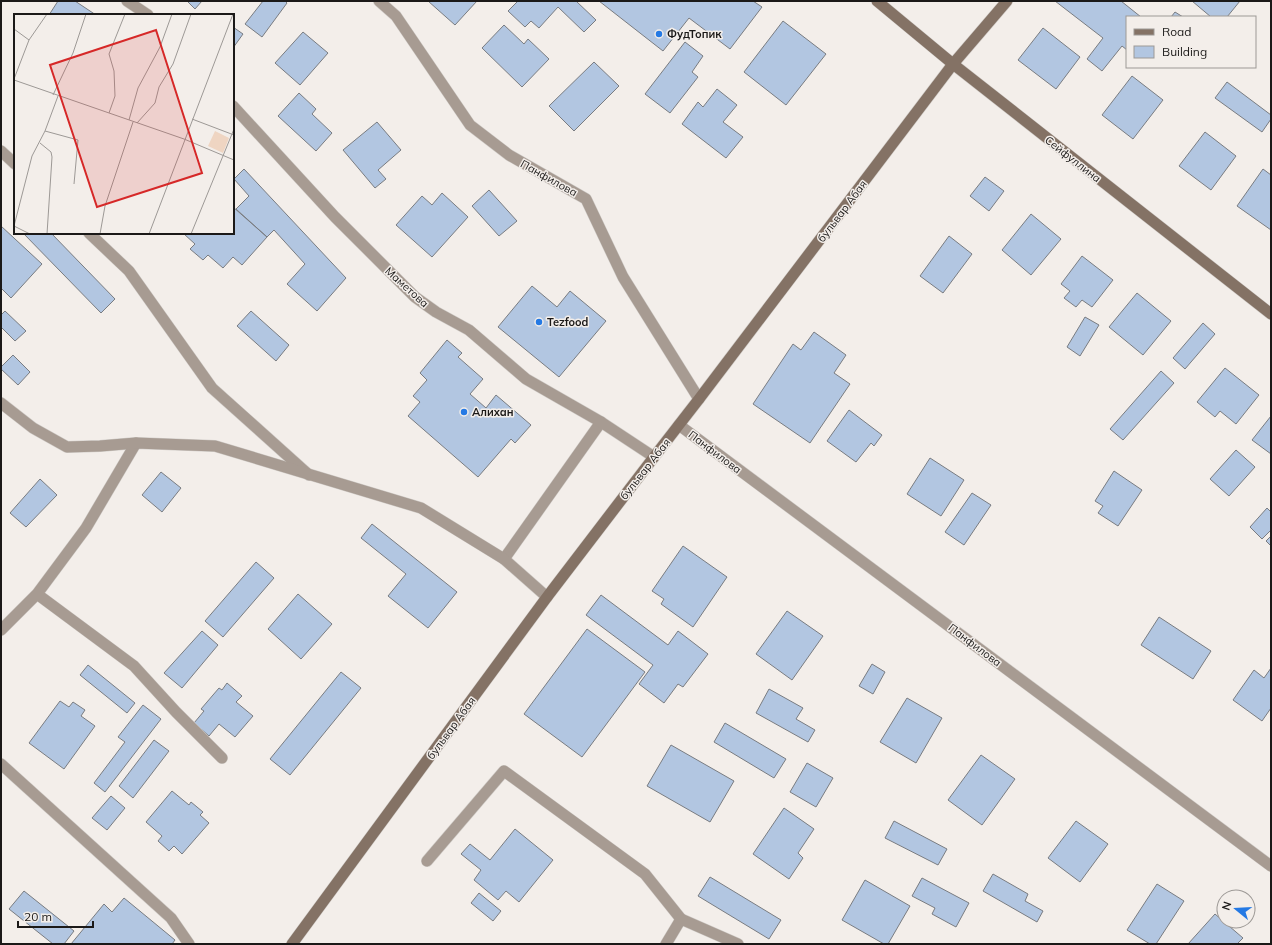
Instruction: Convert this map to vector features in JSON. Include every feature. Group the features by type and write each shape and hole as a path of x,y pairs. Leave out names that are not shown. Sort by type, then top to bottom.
{"main road":[{"name":"Сейфуллина","path":"877,1 953,64 1271,314"},
{"name":"бульвар Абая","path":"292,944 547,597 953,64 1007,1"}],"street":[{"path":"126,1 146,14"},
{"name":"Панфилова","path":"379,1 396,16 470,125 509,155 586,199 623,277 699,399"},
{"name":"Маметова","path":"234,107 335,217 415,297 436,312 468,330 526,379 601,422 654,456"},
{"path":"1,151 14,163"},
{"path":"90,234 129,271 212,388 309,475"},
{"path":"1,403 33,428 67,447 136,443 215,446 421,508 504,559 547,597"},
{"path":"504,559 601,422"},
{"name":"Панфилова","path":"679,425 1271,866"},
{"path":"1,630 37,594 86,528 136,443"},
{"path":"37,594 134,666 176,712 222,758"},
{"path":"1,764 171,918 189,944"},
{"path":"427,861 504,771 645,874 680,919 738,944"},
{"path":"666,944 680,919"}],"building":[{"path":"58,1 75,1 94,14 50,14"},
{"path":"187,1 202,1 195,9"},
{"path":"263,1 285,1 287,3 262,37 245,24"},
{"path":"428,1 477,1 455,25"},
{"path":"518,1 576,1 596,20 584,32 558,7 539,28 531,21 525,27 508,11"},
{"name":"ФудТопик","path":"599,1 753,1 762,7 730,49 689,18 663,51"},
{"path":"1055,1 1121,1 1140,16 1126,16 1126,49 1122,46 1102,71 1087,59 1103,38"},
{"path":"1192,1 1240,1 1228,16 1210,16"},
{"path":"1175,12 1181,16 1172,16"},
{"path":"783,21 826,54 786,105 744,72"},
{"path":"504,25 524,44 528,39 549,59 522,87 482,48"},
{"path":"234,28 243,34 234,47"},
{"path":"1043,28 1080,57 1056,89 1018,60"},
{"path":"303,32 328,53 300,85 275,63"},
{"path":"685,42 703,56 692,72 698,77 670,113 645,94"},
{"path":"594,62 619,86 574,131 549,106"},
{"path":"1132,76 1163,100 1133,139 1102,115"},
{"path":"1227,82 1271,115 1271,119 1262,132 1215,98"},
{"path":"717,89 737,105 723,122 743,137 726,158 682,124 698,102 703,107"},
{"path":"299,93 316,109 312,114 332,133 316,151 278,116"},
{"path":"377,122 401,150 378,170 386,179 375,188 343,150"},
{"path":"1205,132 1236,156 1211,190 1179,166"},
{"path":"244,169 346,278 317,311 287,284 305,264 274,230 267,237 236,209 249,196 234,179"},
{"path":"1263,169 1271,175 1271,230 1237,206"},
{"path":"985,177 1004,191 989,211 970,196"},
{"path":"489,190 517,221 499,236 472,206"},
{"path":"442,193 468,217 432,257 396,225 422,196 432,205"},
{"path":"234,208 267,237 242,265 233,257 223,268 208,255 203,260 190,249 195,244 184,234 234,234"},
{"path":"1031,214 1061,239 1031,275 1002,250"},
{"path":"1,226 42,264 11,298 1,288"},
{"path":"24,234 52,234 115,299 101,313"},
{"path":"949,236 972,254 943,293 920,276"},
{"path":"1082,256 1113,280 1092,307 1082,300 1076,307 1064,298 1070,291 1061,284"},
{"path":"532,286 557,307 570,291 606,321 559,377 498,327"},
{"path":"1137,293 1171,321 1143,355 1109,327"},
{"path":"5,311 26,331 15,341 1,327 1,315"},
{"path":"251,311 289,345 276,361 237,326"},
{"path":"1085,317 1099,325 1080,356 1067,347"},
{"path":"1203,323 1215,334 1185,369 1173,358"},
{"path":"814,332 846,355 834,373 850,384 810,443 753,404 793,344 801,350"},
{"name":"Алихан","path":"447,340 462,353 458,357 483,379 470,394 486,408 496,395 531,425 515,443 511,439 478,477 408,416 420,402 413,396 427,380 420,373"},
{"path":"13,355 30,372 18,385 1,369 1,367"},
{"path":"1225,368 1259,395 1236,424 1220,411 1215,417 1197,402"},
{"path":"1161,371 1174,383 1123,440 1110,429"},
{"path":"849,410 882,435 874,446 871,443 856,462 827,441"},
{"path":"1271,416 1271,454 1252,440"},
{"path":"1236,450 1255,467 1229,496 1210,479"},
{"path":"930,458 964,480 941,516 907,494"},
{"path":"1114,471 1142,490 1118,526 1098,513 1103,506 1095,501"},
{"path":"161,472 181,488 162,512 142,495"},
{"path":"40,479 57,495 26,527 10,513"},
{"path":"972,493 991,505 964,545 945,532"},
{"path":"1267,508 1271,512 1271,530 1262,539 1250,527"},
{"path":"372,524 457,592 428,628 388,596 406,574 361,538"},
{"path":"1271,536 1271,546 1266,541"},
{"path":"683,546 727,577 693,627 661,604 664,599 652,591"},
{"path":"256,562 274,578 223,637 205,621"},
{"path":"298,594 332,624 301,659 268,629"},
{"path":"601,595 668,645 678,631 708,654 683,687 678,684 664,703 639,684 653,665 586,615"},
{"path":"787,611 823,636 792,680 756,654"},
{"path":"1159,617 1211,651 1193,679 1141,645"},
{"path":"587,629 645,672 582,757 524,714"},
{"path":"202,631 218,645 182,688 164,673"},
{"path":"872,664 885,672 873,694 859,686"},
{"path":"88,665 135,703 127,713 80,675"},
{"path":"1271,668 1271,708 1262,721 1233,700 1254,670 1264,678"},
{"path":"341,672 361,688 290,775 270,759"},
{"path":"227,683 242,696 236,702 253,716 235,737 219,724 209,736 194,723 204,711 201,709 219,688 222,690"},
{"path":"769,689 803,708 796,719 815,730 808,742 756,713"},
{"path":"907,698 942,718 916,763 880,742"},
{"path":"60,701 69,707 73,702 85,710 81,716 95,726 64,769 29,743"},
{"path":"143,705 161,719 105,792 94,783 125,742 118,737"},
{"path":"725,723 786,759 774,778 714,742"},
{"path":"154,740 169,751 133,798 119,786"},
{"path":"671,745 734,781 710,822 647,786"},
{"path":"981,755 1015,779 982,825 948,800"},
{"path":"807,763 833,778 816,807 790,792"},
{"path":"172,791 189,805 191,802 203,812 200,815 209,823 182,854 174,846 169,851 158,841 162,836 146,822"},
{"path":"111,796 125,808 107,830 92,818"},
{"path":"784,808 814,829 798,853 803,858 789,879 753,854"},
{"path":"894,821 947,849 938,865 885,838"},
{"path":"1076,821 1108,844 1080,882 1048,858"},
{"path":"515,829 553,860 519,902 506,891 498,900 474,880 481,870 461,854 470,844 490,860"},
{"path":"993,874 1028,894 1025,901 1043,911 1037,922 983,891"},
{"path":"710,877 781,920 769,939 698,896"},
{"path":"922,878 969,903 956,927 932,914 935,908 912,896"},
{"path":"865,880 910,906 888,944 884,944 842,920"},
{"path":"1157,884 1184,901 1156,944 1150,944 1127,930"},
{"path":"24,891 74,931 64,944 53,944 9,909"},
{"path":"479,893 501,911 493,921 471,903"},
{"path":"124,898 175,940 172,944 71,944 104,904 112,912"},
{"path":"1215,914 1216,929 1232,929 1243,938 1237,944 1188,944"}],"place":[{"name":"ФудТопик","path":"659,34"},
{"name":"Tezfood","path":"539,322"},
{"name":"Алихан","path":"464,412"}]}
